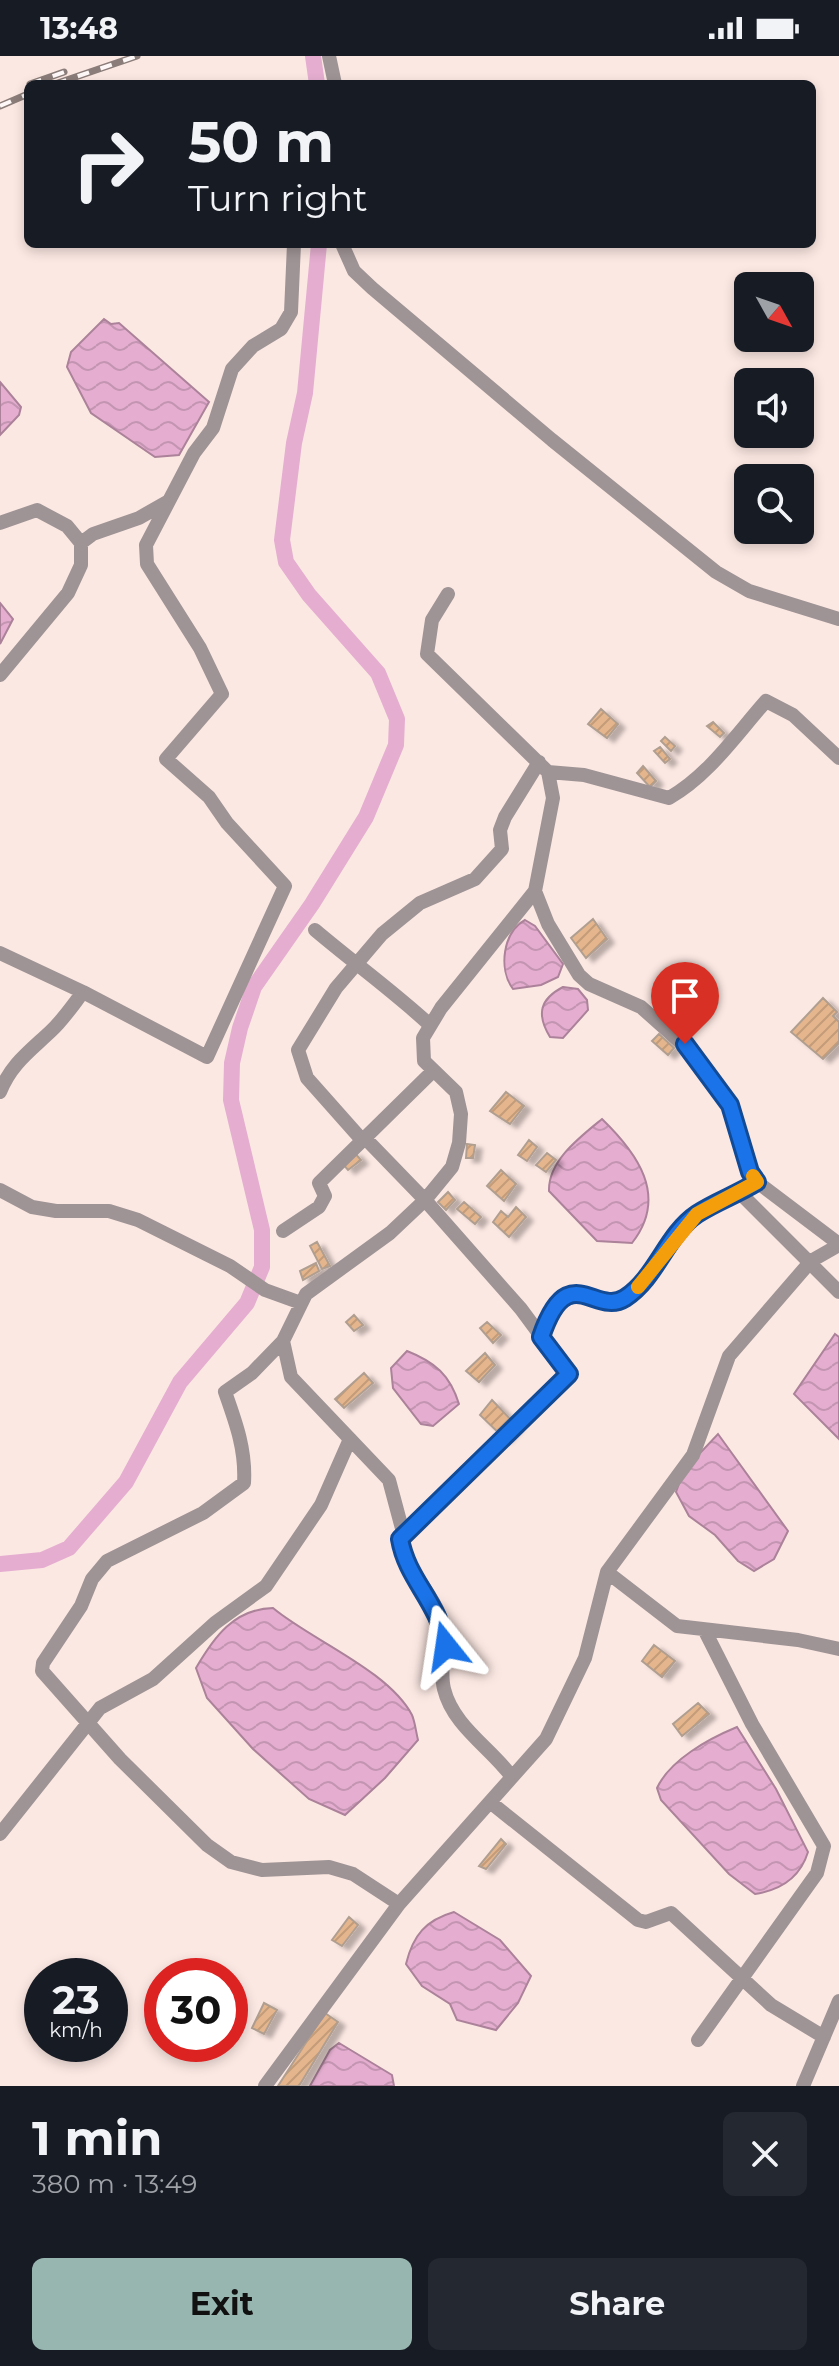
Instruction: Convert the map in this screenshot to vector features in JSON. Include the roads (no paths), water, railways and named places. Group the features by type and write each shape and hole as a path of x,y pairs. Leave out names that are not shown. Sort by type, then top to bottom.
{"street":[{"path":"329,56 334,80"},
{"path":"0,953 83,992 207,1057 285,886 227,823 209,797 166,759 222,694 200,648 147,564 146,545 194,453 213,428 238,359 281,329 291,312 294,248"},
{"path":"344,248 354,271 372,288 552,440 716,572 749,591 839,619"},
{"path":"81,543 93,534 139,518 168,502"},
{"path":"0,523 37,510 67,526 81,543 81,565 68,593 0,675"},
{"path":"399,1904 353,1874 329,1867 262,1870 231,1862 207,1845 120,1759 45,1677 43,1663 81,1606 92,1579 107,1561 203,1513 244,1483 245,1463 239,1430 225,1392 252,1373 283,1341 301,1303 314,1286 390,1233 425,1200 452,1167 460,1131 456,1092 432,1072 424,1061 422,1048 430,1025 535,891 553,798 544,767 427,654 432,620 448,594"},
{"path":"544,767 669,798 689,786 719,758 766,701 793,715 839,758"},
{"path":"512,1777 459,1721 446,1697 443,1681 446,1646 441,1620 402,1554 400,1539 569,1374 425,1200 307,1078 298,1058 298,1050 336,988 382,934 409,910 475,879 502,849 500,830 505,817 544,767"},
{"path":"265,2086 399,1904 546,1739 585,1658 607,1572 693,1455 729,1356 811,1261 839,1244 757,1182 750,1172 730,1105 697,1057 641,1007 589,984 579,975 548,924 535,891"},
{"path":"315,930 357,965 379,978 430,1025"},
{"path":"0,1092 6,1076 19,1060 52,1031 83,992"},
{"path":"283,1231 319,1207 325,1196 319,1183 432,1072"},
{"path":"541,1337 557,1302 586,1293 610,1302 622,1300 646,1279 663,1251 697,1214 757,1182"},
{"path":"0,1190 32,1207 56,1211 109,1211 138,1220 265,1290 301,1303"},
{"path":"740,1193 839,1292"},
{"path":"283,1341 291,1377 389,1480 404,1536"},
{"path":"0,1834 100,1708 153,1679 215,1623 266,1586 321,1505 350,1439"},
{"path":"607,1572 677,1626 798,1640 839,1649"},
{"path":"698,2040 744,1980 817,1873 824,1846 752,1724 705,1631"},
{"path":"490,1802 638,1920 646,1922 671,1913 771,2005 824,2037"},
{"path":"803,2086 839,2001"}],"water":[{"path":"104,319 111,324 119,323 209,402 179,455 155,457 91,413 67,367 71,352"},
{"path":"0,382 21,407 19,415 0,435"},
{"path":"0,603 13,619 0,644"},
{"path":"525,920 535,926 563,964 558,977 541,985 513,989 505,971 505,952 512,933"},
{"path":"563,987 578,989 587,1000 588,1010 563,1038 550,1037 543,1021 543,1008 549,997"},
{"path":"602,1119 637,1161 648,1192 648,1209 643,1226 632,1243 597,1241 549,1191 550,1180 560,1160 575,1142"},
{"path":"835,1334 839,1337 839,1439 794,1394"},
{"path":"407,1351 426,1360 446,1377 459,1404 433,1426 421,1424 393,1388 391,1368"},
{"path":"718,1434 788,1531 774,1559 754,1571 738,1561 715,1535 689,1516 676,1492 684,1470"},
{"path":"273,1608 386,1684 412,1715 418,1740 385,1778 345,1815 309,1799 253,1749 207,1698 196,1668 218,1636 236,1619 247,1613"},
{"path":"737,1727 776,1789 808,1852 795,1876 781,1886 755,1894 729,1874 661,1800 657,1788 680,1760 702,1744"},
{"path":"454,1912 500,1940 531,1976 518,2003 496,2030 457,2020 450,2004 422,1986 406,1964 422,1930 436,1919"},
{"path":"339,2043 392,2075 394,2086 310,2086 330,2050"}],"waterway":[{"path":"313,56 316,80"},
{"path":"0,1564 42,1560 69,1548 126,1482 180,1382 247,1303 262,1267 262,1230 231,1100 232,1063 240,1028 254,987 312,904 366,817 396,745 397,719 378,673 309,595 286,562 282,540 294,443 305,393 319,248"}],"railway":[{"path":"67,80 137,56"},
{"path":"41,80 64,72"},
{"path":"0,106 24,96"}]}
